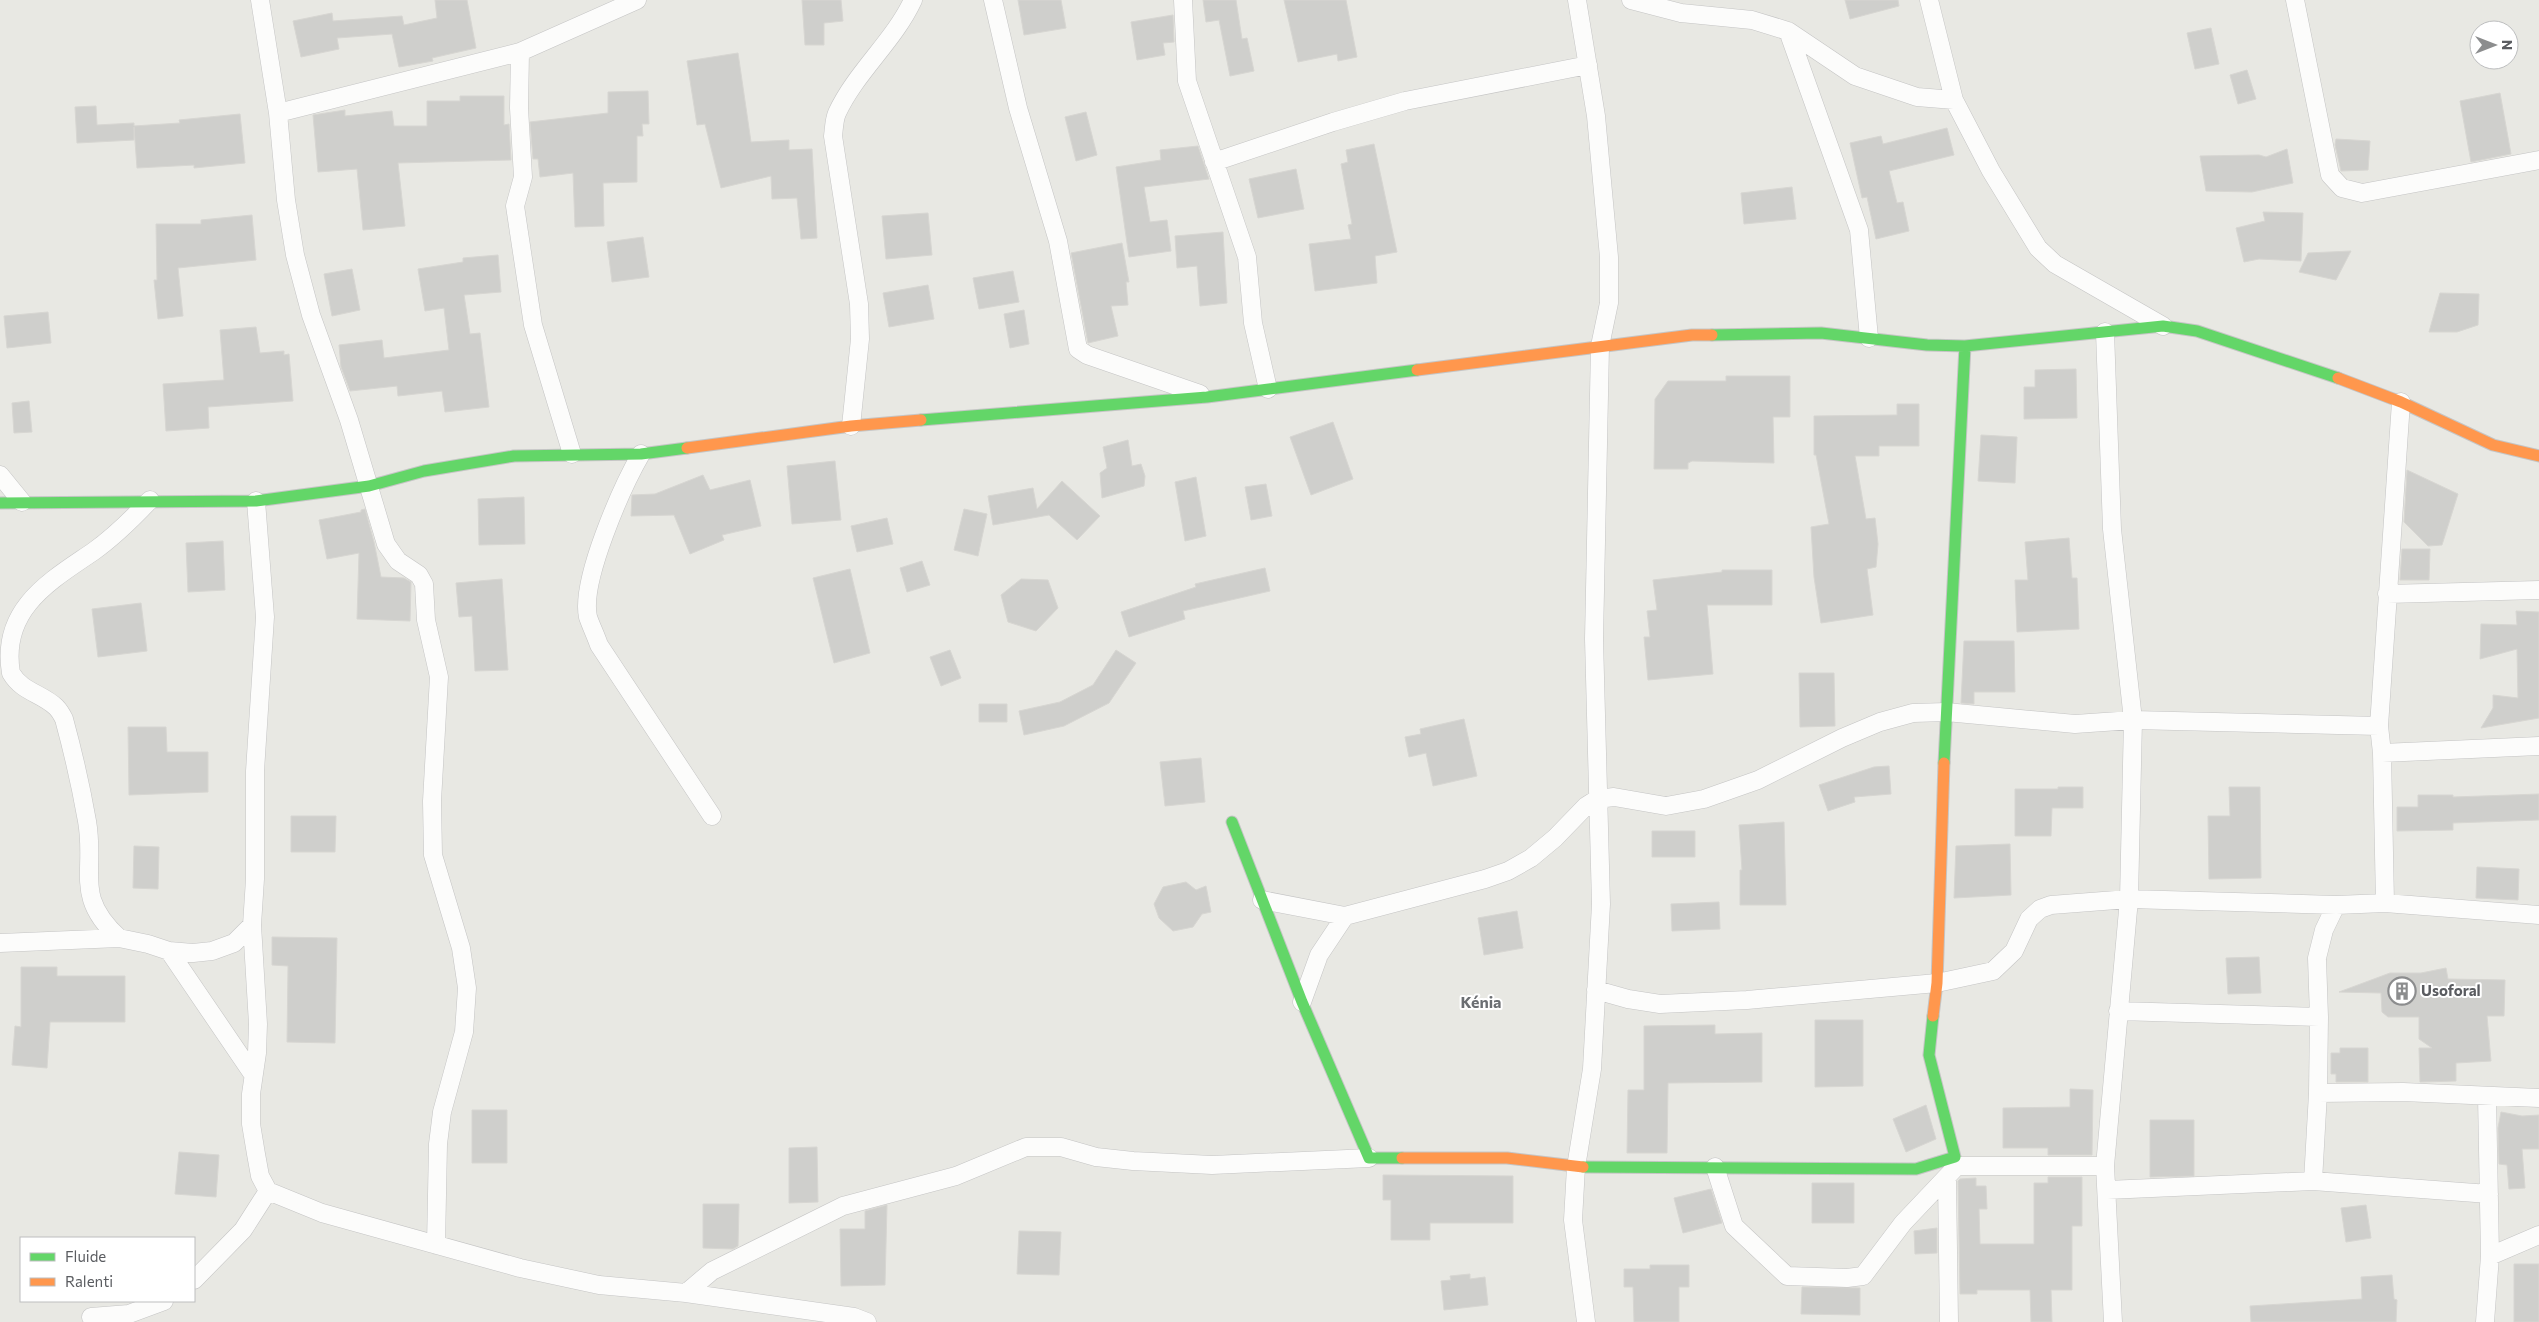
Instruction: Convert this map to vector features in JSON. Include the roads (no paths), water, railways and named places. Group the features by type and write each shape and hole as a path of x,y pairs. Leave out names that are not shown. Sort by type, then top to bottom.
{"street":[{"path":"260,0 278,113 286,200 296,255 311,315 349,420 386,544 398,561 419,575 424,584 426,620 440,677 432,801 433,855 461,948 467,988 464,1032 442,1112 438,1144 436,1245"},
{"path":"278,113 520,52 637,0"},
{"path":"851,426 860,339 859,304 832,136 837,114 858,82 904,21 913,0"},
{"path":"993,0 1018,108 1058,241 1078,349 1087,355 1208,397"},
{"path":"1183,0 1187,81 1247,257 1253,323 1268,389"},
{"path":"1577,0 1596,116 1609,257 1608,302 1600,346 1594,639 1601,904 1592,1069 1576,1167 1573,1220 1586,1322"},
{"path":"1631,0 1680,13 1752,20 1788,31 1855,76 1917,97 1954,100"},
{"path":"1929,0 1954,100 1991,171 2038,248 2062,269 2163,326"},
{"path":"2295,0 2330,175 2342,188 2362,193 2539,160"},
{"path":"1788,31 1859,230 1869,338"},
{"path":"520,52 519,108 524,177 515,206 533,325 572,454"},
{"path":"1214,162 1333,122 1406,101 1588,65"},
{"path":"0,503 150,500 256,501 369,486 424,471 514,456 641,454 851,426 1208,397 1692,334 1821,333 1965,346 2163,326 2197,331 2262,351 2401,402 2493,445 2539,456"},
{"path":"2105,332 2112,529 2133,720 2129,899 2105,1166 2113,1322"},
{"path":"686,1293 712,1271 843,1206 956,1176 1026,1147 1061,1147 1096,1157 1212,1166 1369,1158 1507,1158 1576,1167 1916,1169 1955,1157 1929,1054 1937,983 1946,712 1965,346"},
{"path":"2385,903 2382,753 2379,726 2401,402"},
{"path":"641,454 627,479 606,529 588,590 588,615 599,645 712,816"},
{"path":"0,475 22,502"},
{"path":"119,938 103,923 95,911 88,868 87,822 64,719 56,707 19,686 2,653 1,631 8,613 22,598 118,534 150,500"},
{"path":"256,501 265,617 254,771 252,925 258,1053 252,1073 251,1124 260,1176 268,1191 322,1213 520,1268 599,1285 686,1293 854,1317 868,1322"},
{"path":"2387,594 2539,590"},
{"path":"1262,900 1345,916 1508,871 1531,858 1597,798 1614,797 1666,806 1704,798 1758,780 1842,738 1880,722 1913,713 1946,712 2075,724 2133,720 2379,726"},
{"path":"2382,753 2539,746"},
{"path":"1232,822 1302,1002 1369,1158"},
{"path":"1596,990 1628,999 1660,1004 1747,1000 1937,983 1992,971 2014,951 2029,919 2040,909 2051,905 2129,899 2336,905 2385,903 2539,915"},
{"path":"2313,1181 2318,1093 2319,1017 2317,958 2324,930 2336,905"},
{"path":"1302,1002 1319,955 1345,916"},
{"path":"0,943 119,938 170,951 212,951 234,942 252,925"},
{"path":"170,951 252,1073"},
{"path":"2118,1011 2319,1017"},
{"path":"2318,1093 2403,1092 2539,1098"},
{"path":"2485,1322 2490,1256 2487,1096"},
{"path":"1714,1167 1734,1226 1787,1276 1863,1276 1903,1223 1957,1166 2105,1166"},
{"path":"1946,1179 1949,1322"},
{"path":"2107,1190 2313,1181 2490,1194"},
{"path":"195,1279 243,1230 268,1191"},
{"path":"2490,1256 2539,1235"},
{"path":"91,1317 129,1314 161,1302"}],"place":[{"name":"Usoforal","path":"2402,991"}],"district":[{"name":"Kénia","path":"1481,1002"}]}
